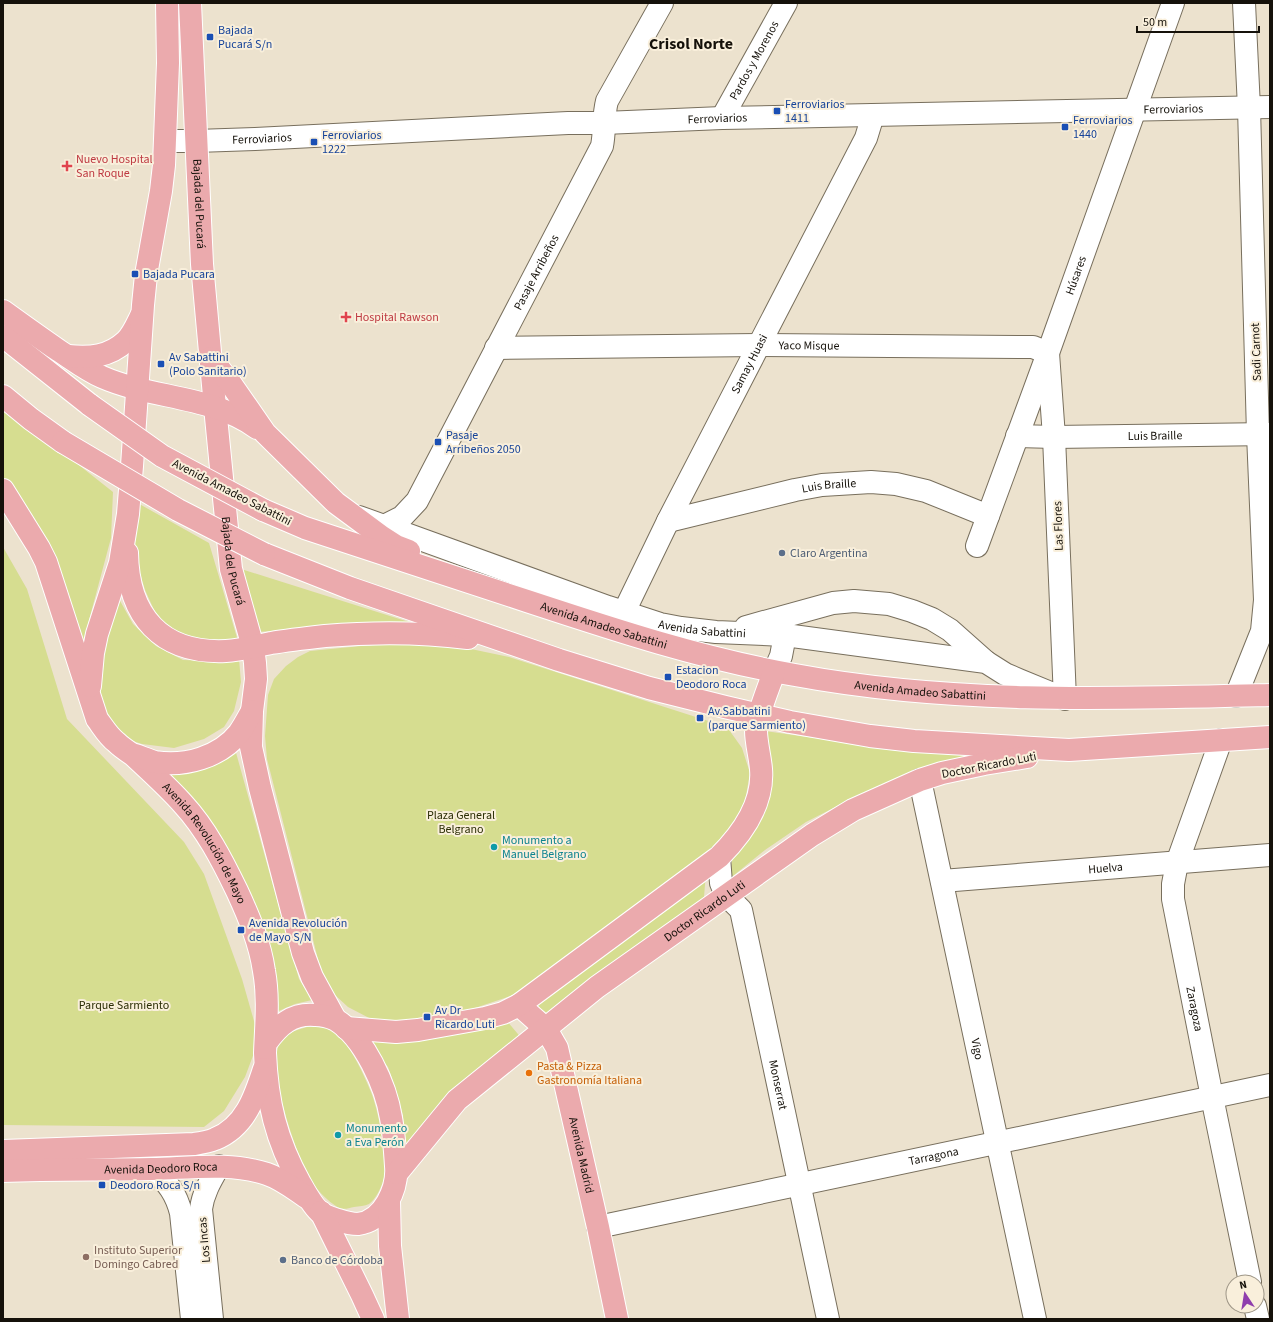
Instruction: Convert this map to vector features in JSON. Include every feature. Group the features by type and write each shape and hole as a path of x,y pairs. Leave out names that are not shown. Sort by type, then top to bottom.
{"main road":[{"path":"167,3 168,40 166,141 161,191 146,275 142,313 128,514 127,563 133,595 140,612 152,627 167,639 182,646 197,649 226,651 281,641 340,635 416,633 446,635 526,648"},
{"name":"Bajada del Pucará","path":"190,3 202,264 214,407 231,569 253,647 256,679 252,711"},
{"path":"3,311 67,356 102,377 137,388 214,407 247,420 265,433 336,504 396,546 567,608 627,634"},
{"path":"67,356 86,358 102,356 126,340 133,332 142,313"},
{"name":"Avenida Amadeo Sabattini","path":"3,336 90,405 162,456 263,510 305,528 627,634 709,657 774,672 908,691 1064,699 1270,695"},
{"path":"210,358 231,384 265,433"},
{"path":"3,396 31,419 63,442 178,510 264,554 350,588 559,660 649,688 760,716 870,736 914,741 1069,750 1270,737"},
{"name":"Avenida Revolución de Mayo","path":"3,490 46,562 97,719 104,730 115,742 132,754 184,804 209,838 225,865 257,938 267,994 266,1053"},
{"path":"89,695 94,646 120,563 128,514"},
{"path":"373,1319 316,1206 294,1171 280,1141 270,1099 266,1053 275,1030 297,1016 318,1015 341,1024 396,1032 418,1030 485,1018 519,1005 719,857 734,842 743,829 757,801 761,785 761,770 756,729 774,672"},
{"path":"132,754 154,762 167,763 184,763 207,757 224,748 233,740 240,732 252,711"},
{"path":"252,711 251,747 255,768 303,953 312,978 341,1024 364,1050 386,1095 391,1117 397,1173 395,1187 389,1201 390,1246 398,1319"},
{"name":"Doctor Ricardo Luti","path":"397,1173 457,1100 597,987 818,831 853,810 920,780 942,773 984,764 1069,750"},
{"name":"Avenida Madrid","path":"519,1005 546,1029 557,1048 598,1227 617,1319"},
{"name":"Avenida Deodoro Roca","path":"3,1151 194,1144 215,1139 233,1129 247,1112 256,1093 266,1053"},
{"name":"Avenida Deodoro Roca","path":"3,1170 154,1169 219,1166 245,1169 267,1174 284,1182 316,1206 340,1221 358,1224 366,1222 382,1210 389,1201"}],"street":[{"name":"Pasaje Arribeños","path":"384,526 402,517 417,501 602,146 607,101 662,3"},
{"name":"Pardos y Morenos","path":"722,118 786,3"},
{"name":"Húsares","path":"977,546 1048,353 1173,3"},
{"name":"Sadi Carnot","path":"1236,696 1262,631 1265,600 1259,107 1244,3"},
{"name":"Ferroviarios","path":"166,141 196,141 568,123 722,118 1134,111 1259,107"},
{"name":"Samay Huasi","path":"616,610 668,521 866,138 873,115"},
{"name":"Yaco Misque","path":"496,348 758,345 1033,347 1048,353"},
{"name":"Las Flores","path":"1048,353 1054,437 1064,699"},
{"name":"Luis Braille","path":"1017,436 1054,437 1264,434"},
{"name":"Luis Braille","path":"668,521 795,490 822,485 871,482 896,484 926,491 988,516"},
{"name":"Avenida Sabattini","path":"348,513 616,610 660,624 681,628 785,635 986,662 1005,674 1064,699"},
{"path":"730,632 833,603 854,601 889,604 912,611 950,630 986,662"},
{"path":"567,608 616,610"},
{"path":"774,672 785,635"},
{"name":"Zaragoza","path":"1221,740 1177,863 1172,884 1173,899 1248,1274"},
{"name":"Vigo","path":"920,780 1035,1319"},
{"name":"Huelva","path":"942,881 1270,856"},
{"name":"Monserrat","path":"719,857 721,883 726,895 740,910 828,1319"},
{"name":"Tarragona","path":"598,1227 1270,1085"},
{"name":"Los Incas","path":"212,1319 201,1209 202,1199 210,1180 219,1166"},
{"name":"Los Incas","path":"154,1169 167,1183 177,1198 181,1213 192,1319"}],"green space":[{"path":"3,405 113,492 111,538 81,650 21,506 3,477"},
{"path":"134,501 209,543 238,641 200,639 182,636 166,627 155,612 145,590 139,570 133,545"},
{"name":"Parque Sarmiento","path":"3,547 27,589 67,719 184,842 204,874 242,979 256,1028 257,1045 245,1077 224,1111 204,1127 3,1125"},
{"path":"241,569 409,622 257,632"},
{"path":"119,599 133,624 156,646 183,660 215,661 239,659 241,682 234,711 224,727 204,739 174,748 142,744 118,736 100,707 97,679 103,644"},
{"name":"Plaza General Belgrano","path":"433,641 509,657 727,727 742,748 750,773 745,801 730,831 711,854 514,995 457,1014 404,1024 373,1020 348,1007 335,995 322,975 267,759 265,736 268,695 274,679 286,666 298,657 310,651"},
{"path":"765,731 850,743 989,754 853,798 806,822 765,850 728,880 733,857 756,825 768,802 772,776"},
{"path":"235,749 299,979 312,1000 295,1004 274,1013 275,985 162,771"},
{"path":"706,872 704,897 548,1014 531,1001"},
{"path":"506,1020 523,1040 405,1155 403,1115 395,1087 388,1067 364,1037"},
{"path":"307,1027 322,1027 329,1029 341,1038 356,1060 374,1100 380,1122 384,1148 385,1170 384,1178 378,1192 372,1202 367,1205 343,1209 339,1208 328,1200 310,1179 294,1142 281,1097 277,1075 276,1057 279,1044 287,1035"}],"place":[{"name":"Bajada Pucará S/n","path":"210,37"},
{"name":"Ferroviarios 1411","path":"777,111"},
{"name":"Ferroviarios 1440","path":"1065,127"},
{"name":"Ferroviarios 1222","path":"314,142"},
{"name":"Nuevo Hospital San Roque","path":"67,166"},
{"name":"Bajada Pucara","path":"135,274"},
{"name":"Hospital Rawson","path":"346,317"},
{"name":"Av Sabattini (Polo Sanitario)","path":"161,364"},
{"name":"Pasaje Arribeños 2050","path":"438,442"},
{"name":"Claro Argentina","path":"782,553"},
{"name":"Estacion Deodoro Roca","path":"668,677"},
{"name":"Av.Sabbatini (parque Sarmiento)","path":"700,718"},
{"name":"Monumento a Manuel Belgrano","path":"494,847"},
{"name":"Avenida Revolución de Mayo S/N","path":"241,930"},
{"name":"Av Dr Ricardo Luti","path":"427,1017"},
{"name":"Pasta & Pizza Gastronomía Italiana","path":"529,1073"},
{"name":"Monumento a Eva Perón","path":"338,1135"},
{"name":"Deodoro Roca S/n","path":"102,1185"},
{"name":"Instituto Superior Domingo Cabred","path":"86,1257"},
{"name":"Banco de Córdoba","path":"283,1260"}],"district":[{"name":"Crisol Norte","path":"691,43"}]}
